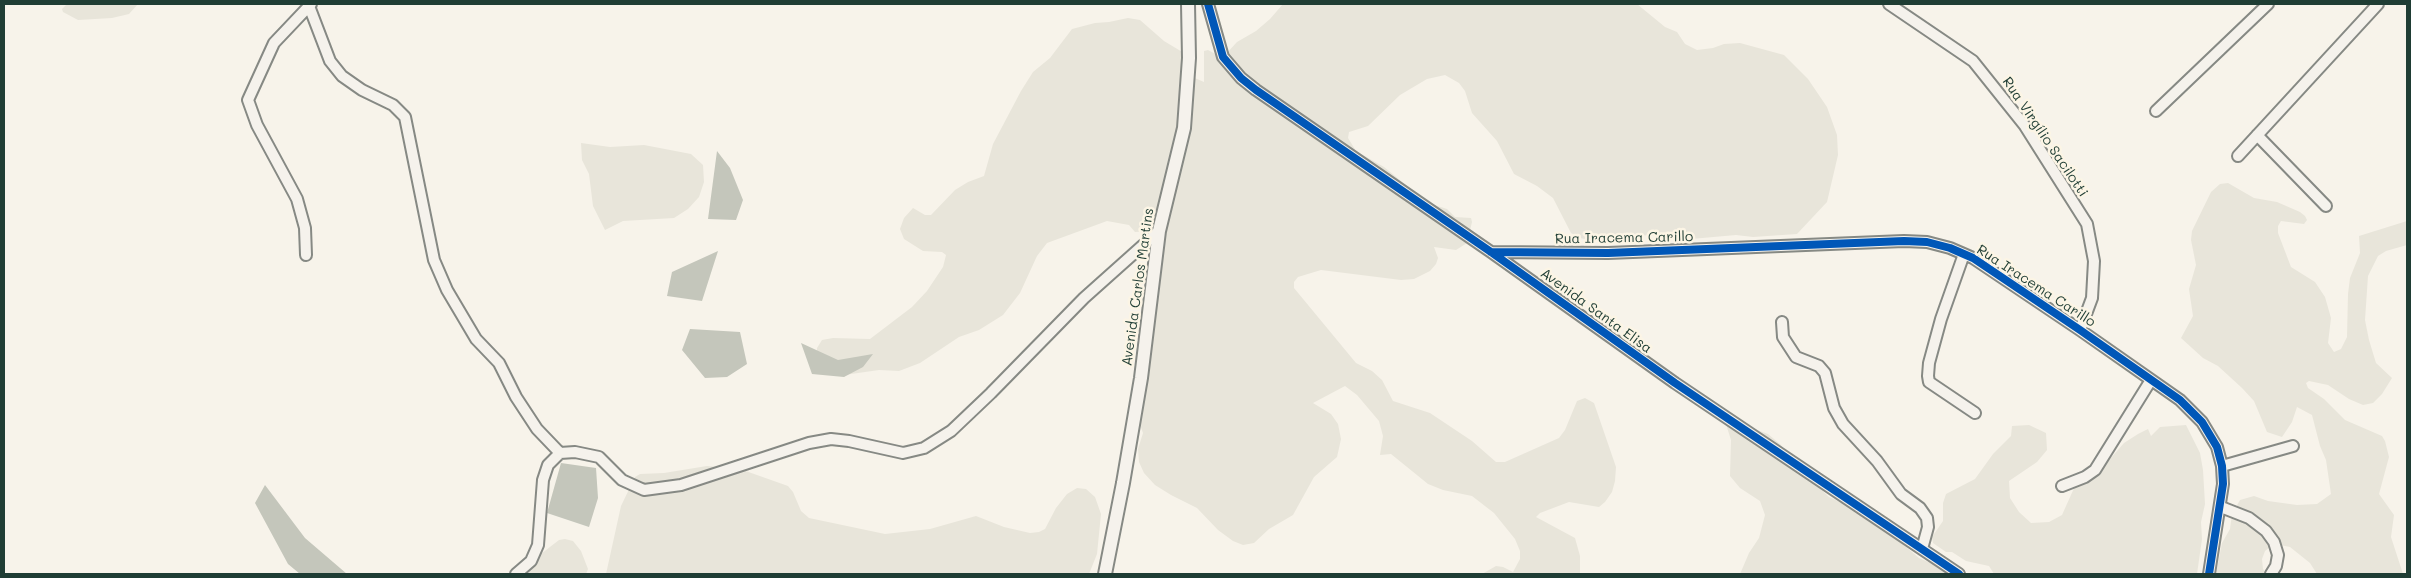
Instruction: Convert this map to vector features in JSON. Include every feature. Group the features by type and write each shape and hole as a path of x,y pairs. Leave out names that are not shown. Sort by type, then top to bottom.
{"street":[{"name":"Avenida Carlos Martins","path":"1105,574 1141,378 1159,231 1184,128 1189,58 1188,4"},
{"name":"Avenida Santa Elisa","path":"1208,4 1223,57 1241,78 1675,383 1959,574"},
{"name":"Rua Virgílio Sacilotti","path":"1889,4 1973,61 2025,126 2088,224 2094,260 2092,298 2080,330"},
{"path":"2156,111 2268,4"},
{"path":"2238,156 2378,4"},
{"path":"306,255 305,228 297,198 257,125 248,100 274,43 310,5 330,62 342,76 362,90 393,104 405,117 434,260 447,290 476,339 499,363 516,398 537,429 560,453"},
{"path":"2257,135 2326,206"},
{"path":"516,574 531,561 538,545 543,480 548,465 560,453 575,452 599,457 622,480 644,490 681,485 808,443 831,439 904,453 924,448 950,431 991,393 1084,298 1159,231"},
{"name":"Rua Iracema Carillo","path":"1491,252 1608,253 1920,242 1950,248 1964,254 2080,330 2180,400 2202,422 2217,447 2222,466 2221,507 2209,574"},
{"path":"1964,254 1941,320 1929,364 1928,376 1930,382 1975,413"},
{"path":"1782,322 1783,337 1796,357 1819,366 1825,373 1834,408 1843,424 1876,461 1901,494 1920,508 1927,518 1928,527 1922,549"},
{"path":"2062,486 2085,477 2095,470 2151,380"},
{"path":"2222,466 2293,446"},
{"path":"2221,507 2249,518 2266,531 2274,542 2278,555 2276,566 2271,574"}],"shaded area":[{"path":"67,4 138,4 129,14 112,18 78,20 63,12 62,9"},
{"path":"1283,4 1637,4 1665,27 1677,32 1685,44 1697,50 1713,48 1724,44 1740,43 1784,55 1808,79 1827,107 1837,135 1838,155 1827,202 1797,234 1753,237 1736,235 1691,239 1649,235 1594,241 1580,238 1571,233 1553,198 1537,186 1514,174 1497,141 1472,113 1465,91 1459,83 1445,75 1427,79 1400,95 1368,126 1349,132 1348,138 1356,151 1384,167 1428,203 1447,209 1455,217 1471,218 1472,222 1467,243 1456,250 1434,247 1438,258 1436,264 1430,271 1414,279 1401,280 1321,270 1298,277 1294,282 1294,288 1356,363 1372,371 1382,380 1393,401 1430,413 1472,441 1496,462 1505,462 1559,438 1565,430 1577,401 1585,398 1594,403 1616,467 1612,492 1599,507 1569,502 1540,513 1536,517 1575,538 1580,556 1580,574 1482,574 1496,566 1513,572 1520,559 1520,551 1515,539 1494,513 1472,496 1443,490 1428,484 1391,454 1380,455 1383,436 1379,421 1357,395 1345,386 1313,403 1331,414 1338,424 1341,439 1337,457 1314,477 1293,515 1269,529 1254,543 1243,545 1233,541 1218,530 1197,508 1155,485 1144,473 1139,462 1138,449 1143,433 1139,422 1147,384 1164,235 1151,231 1135,232 1129,225 1107,221 1047,243 1037,256 1020,293 1003,315 979,330 959,337 920,363 899,371 879,370 837,376 816,361 817,348 822,340 833,338 870,339 912,307 927,291 943,267 946,255 942,252 923,251 904,239 900,229 904,218 913,208 925,215 931,215 955,190 968,182 984,176 993,144 1021,91 1033,72 1050,58 1072,29 1128,18 1140,20 1164,41 1184,53 1190,76 1204,82 1204,51 1208,50 1219,56 1225,55 1237,42 1256,31 1270,19"},
{"path":"581,143 610,147 644,145 691,154 703,165 704,182 699,197 688,209 674,218 623,221 605,230 593,206 589,174 582,160"},
{"path":"717,151 730,168 743,200 736,220 708,219"},
{"path":"2228,183 2254,198 2277,202 2305,216 2307,220 2304,224 2281,221 2278,226 2278,233 2291,267 2315,282 2325,297 2331,318 2328,343 2334,352 2341,349 2347,337 2348,294 2350,278 2360,253 2359,236 2407,221 2407,245 2386,251 2378,256 2368,276 2365,320 2369,340 2376,363 2392,378 2382,394 2373,403 2363,405 2349,399 2328,385 2309,381 2306,383 2308,388 2324,399 2345,420 2382,436 2385,441 2389,457 2379,494 2394,515 2391,537 2403,574 2317,574 2310,563 2290,547 2280,545 2271,546 2265,551 2262,559 2263,569 2267,574 2216,574 2222,543 2230,529 2232,514 2240,500 2254,496 2268,501 2297,505 2317,504 2331,494 2326,460 2320,446 2312,415 2297,407 2292,422 2282,437 2267,432 2254,401 2218,366 2203,358 2181,338 2193,316 2189,289 2196,265 2191,240 2192,231 2211,192 2220,184"},
{"path":"718,251 702,301 667,296 672,272"},
{"path":"690,329 740,332 747,364 727,377 705,378 682,350"},
{"path":"801,343 838,360 873,354 863,367 844,377 812,374"},
{"path":"1730,420 1768,434 1781,445 1797,467 1829,497 1861,512 1919,558 1951,574 1740,574 1749,553 1759,538 1765,515 1760,501 1740,488 1730,476 1731,440 1725,421"},
{"path":"2029,425 2046,433 2047,450 2037,462 2009,481 2010,498 2019,512 2031,523 2049,522 2062,515 2075,486 2086,474 2103,467 2124,443 2138,434 2148,429 2151,436 2160,427 2186,425 2200,453 2203,470 2205,504 2201,522 2202,539 2197,574 1994,574 1989,566 1966,561 1952,552 1946,552 1933,543 1932,537 1943,521 1943,503 1946,494 1975,479 1993,454 2011,436 2012,426"},
{"path":"561,463 596,468 598,498 589,527 547,513"},
{"path":"707,466 740,469 788,486 793,492 801,511 809,518 885,534 930,529 976,516 1004,527 1030,533 1039,532 1045,529 1056,508 1067,494 1077,488 1086,489 1095,497 1101,514 1097,554 1089,574 606,574 621,506 635,477 640,474 664,473"},
{"path":"265,485 305,538 347,574 300,574 288,564 255,503"},
{"path":"559,540 573,541 581,551 588,569 586,574 521,574 537,557"}],"cycle path":[{"path":"1208,4 1223,57 1241,78 1256,90 1491,252 1675,383 1959,574"},
{"path":"1491,252 1608,253 1904,241 1927,242 1950,248 1973,258 2180,400 2202,422 2217,447 2222,466 2223,484 2209,574"}]}
